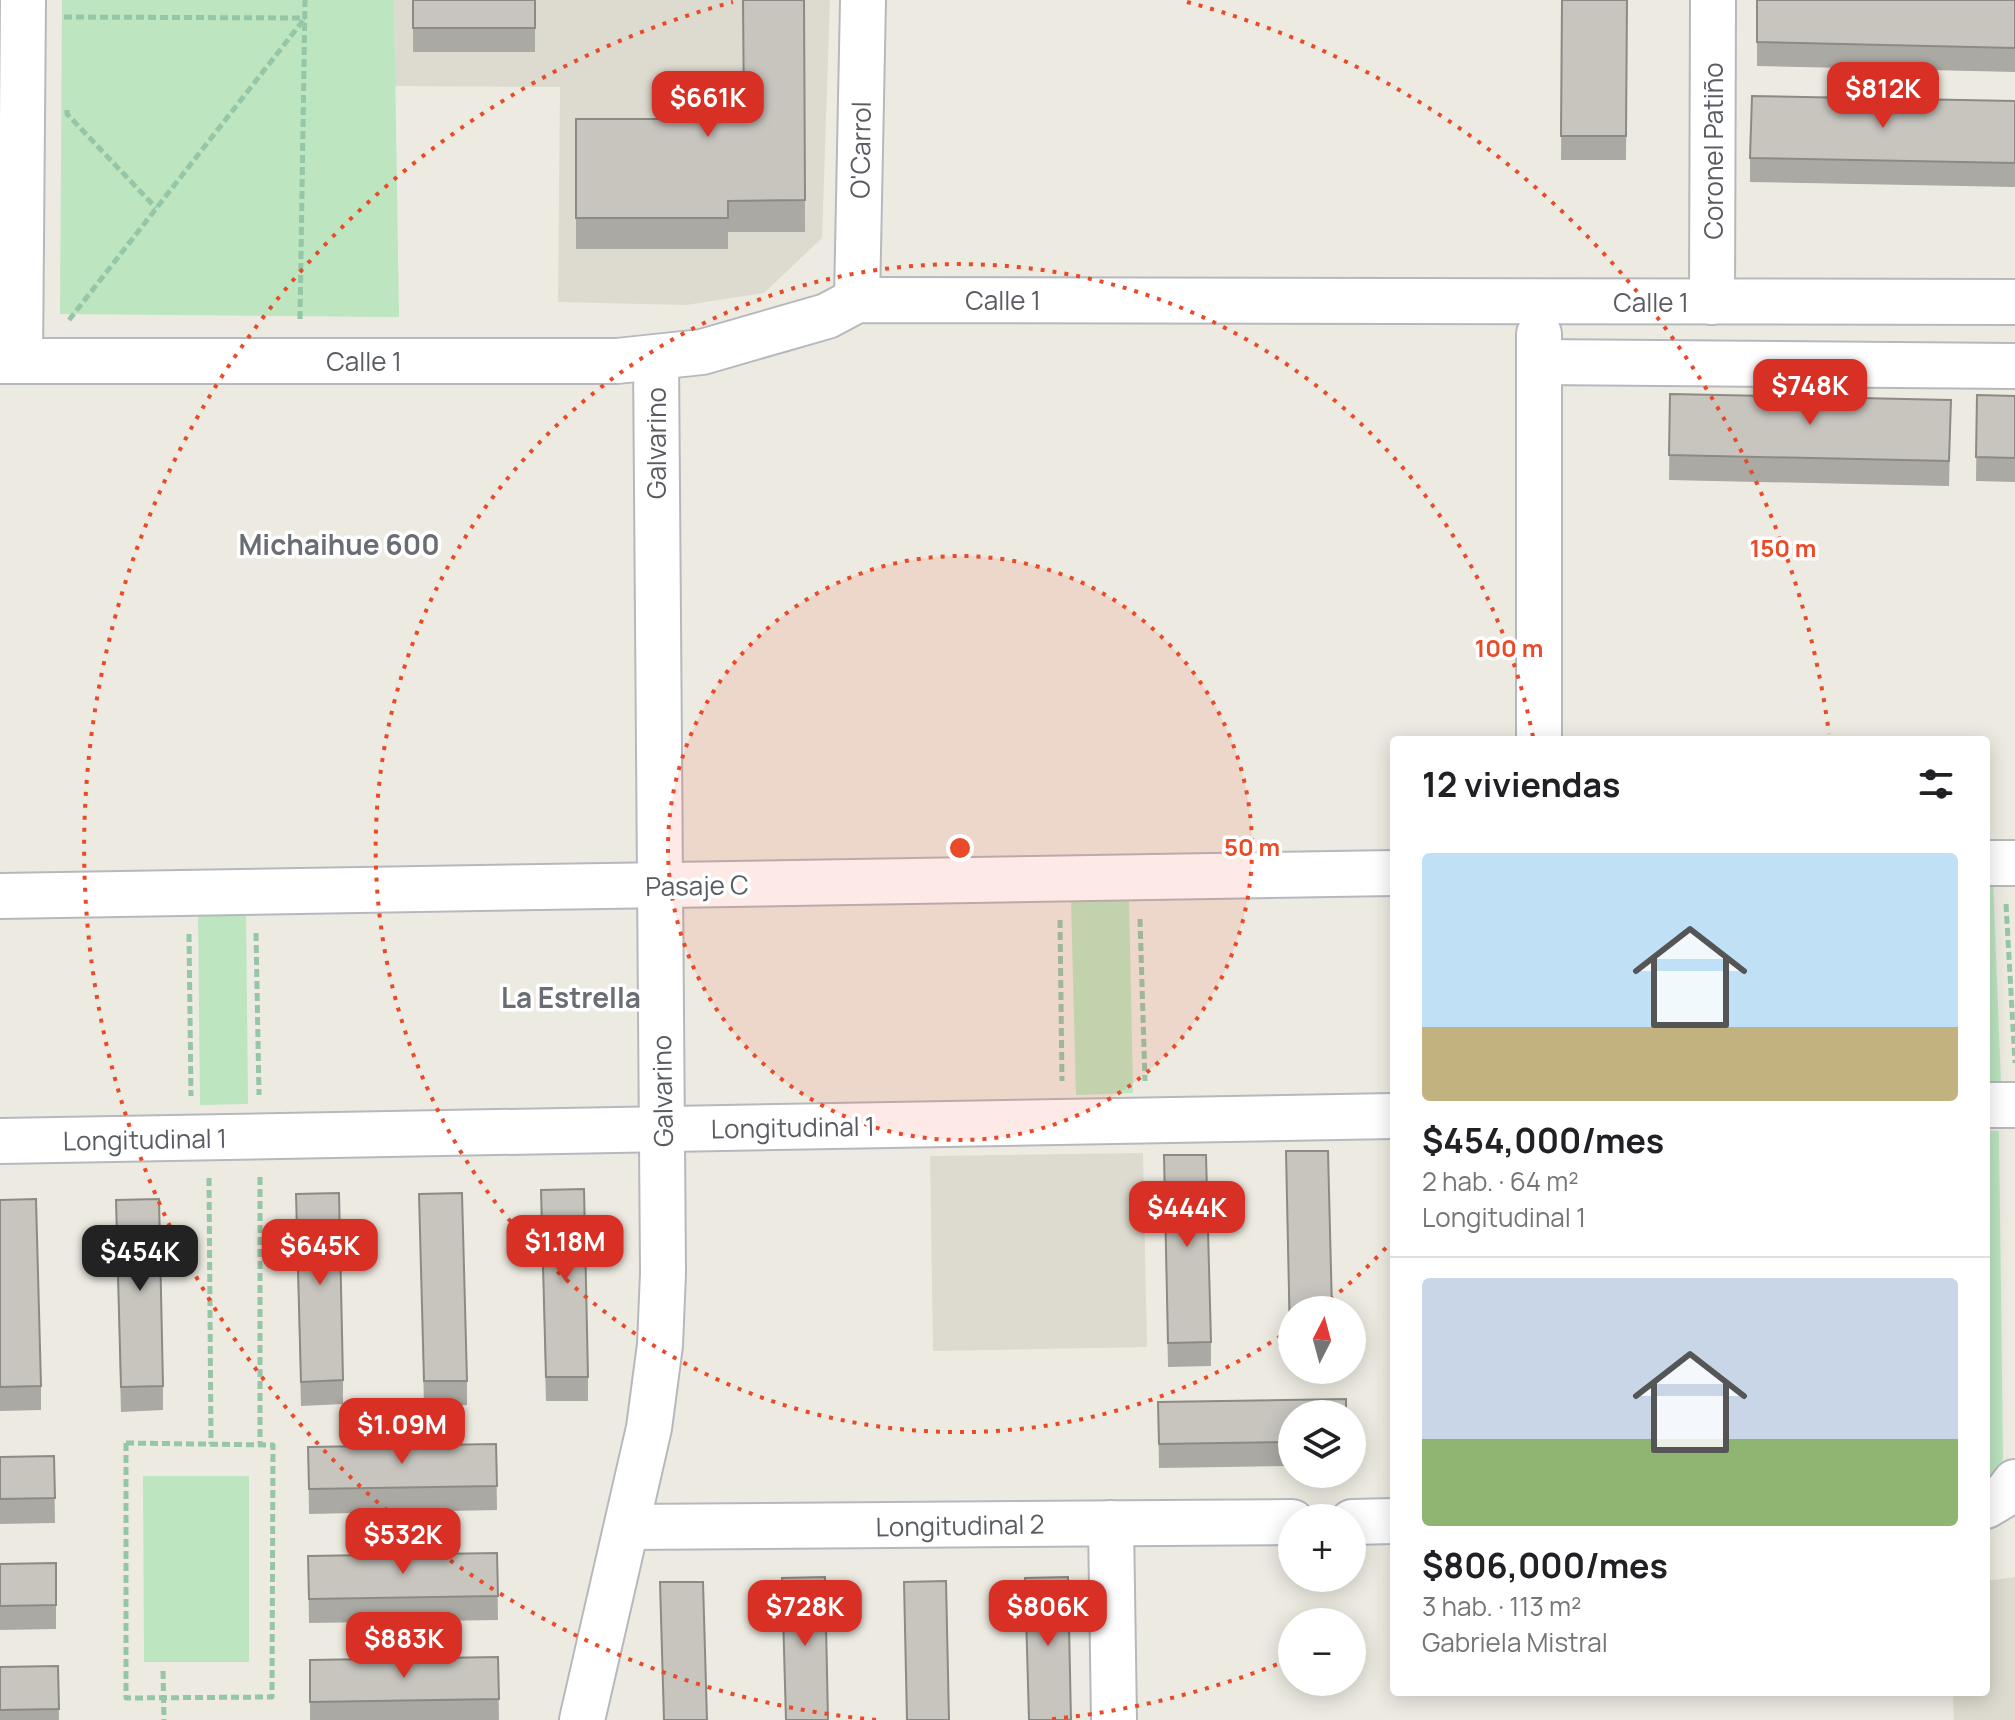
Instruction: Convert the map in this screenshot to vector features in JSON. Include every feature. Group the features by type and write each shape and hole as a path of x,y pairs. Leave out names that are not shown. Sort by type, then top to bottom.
{"street":[{"name":"O'Carrol","path":"857,300 863,0"},
{"name":"Coronel Patiño","path":"1712,302 1713,0"},
{"path":"10,361 23,8"},
{"name":"Calle 1","path":"10,361 617,361 702,352 827,316 857,300 2015,302"},
{"path":"1539,302 1539,736"},
{"name":"Galvarino","path":"582,1720 649,1428 660,1345 663,1273 656,358"},
{"path":"1539,362 2015,366"},
{"name":"Pasaje C","path":"0,896 1390,873"},
{"path":"1990,1105 2015,1105"},
{"name":"Longitudinal 1","path":"0,1141 1390,1116"},
{"path":"1990,1504 2006,1494 2015,1482"},
{"path":"1366,1522 1390,1521"},
{"name":"Longitudinal 2","path":"627,1527 1278,1522"},
{"path":"1111,1523 1114,1720"}],"path":[{"path":"300,324 305,0"},
{"path":"23,8 66,17 305,18"},
{"path":"66,17 66,31"},
{"path":"66,324 305,18"},
{"path":"67,100 67,114 156,208"},
{"path":"2002,863 2015,1063"},
{"path":"1138,878 1146,1120"},
{"path":"1060,879 1062,1122"},
{"path":"256,892 260,1444"},
{"path":"189,893 211,1444"},
{"path":"126,1443 260,1444 273,1445 272,1697 126,1698 126,1443"},
{"path":"163,1671 164,1720"}],"shaded area":[{"path":"394,0 830,0 822,238 764,293 686,305 558,302 560,87 395,86"},
{"path":"1143,1153 1147,1347 933,1351 930,1156"},
{"path":"2015,1577 2015,1720 1954,1720 1953,1696 1990,1696 1990,1580"}],"green space":[{"path":"62,0 394,0 399,317 60,314"},
{"path":"1990,880 1993,880 2001,1082 1990,1082"},
{"path":"1129,898 1133,1093 1076,1095 1071,899"},
{"path":"198,910 246,910 248,1104 200,1105"},
{"path":"1990,1131 1999,1131 2003,1458 1997,1478 1990,1479"},
{"path":"143,1476 249,1476 249,1662 144,1662"}],"building":[{"path":"413,0 535,0 535,28 413,28"},
{"path":"743,0 804,0 805,200 728,201 728,218 576,218 576,119 744,119"},
{"path":"1562,0 1627,0 1626,136 1561,136"},
{"path":"1757,0 2015,0 2015,48 1757,42"},
{"path":"1752,96 2015,101 2015,163 1750,158"},
{"path":"1670,394 1951,400 1949,461 1669,455"},
{"path":"1977,395 2015,396 2015,458 1976,457"},
{"path":"1286,1151 1328,1151 1332,1296 1289,1296"},
{"path":"1164,1155 1206,1155 1211,1342 1168,1343"},
{"path":"584,1189 588,1377 546,1377 541,1190"},
{"path":"339,1193 343,1380 301,1382 296,1194"},
{"path":"462,1193 467,1381 424,1381 419,1194"},
{"path":"36,1199 41,1386 0,1387 0,1200"},
{"path":"159,1199 163,1386 121,1387 116,1200"},
{"path":"1278,1400 1278,1442 1159,1444 1158,1402"},
{"path":"496,1444 497,1486 309,1489 308,1447"},
{"path":"54,1456 55,1498 0,1499 0,1457"},
{"path":"497,1553 498,1596 309,1599 308,1556"},
{"path":"56,1563 56,1605 0,1606 0,1564"},
{"path":"825,1577 828,1720 786,1720 782,1578"},
{"path":"1068,1577 1071,1720 1029,1720 1025,1578"},
{"path":"946,1581 949,1720 907,1720 904,1582"},
{"path":"660,1582 703,1582 707,1720 664,1720"},
{"path":"498,1657 499,1699 310,1702 310,1660"},
{"path":"58,1666 59,1709 0,1710 0,1667"}],"district":[{"name":"Michaihue 600","path":"339,544"},
{"name":"La Estrella","path":"571,997"}]}
